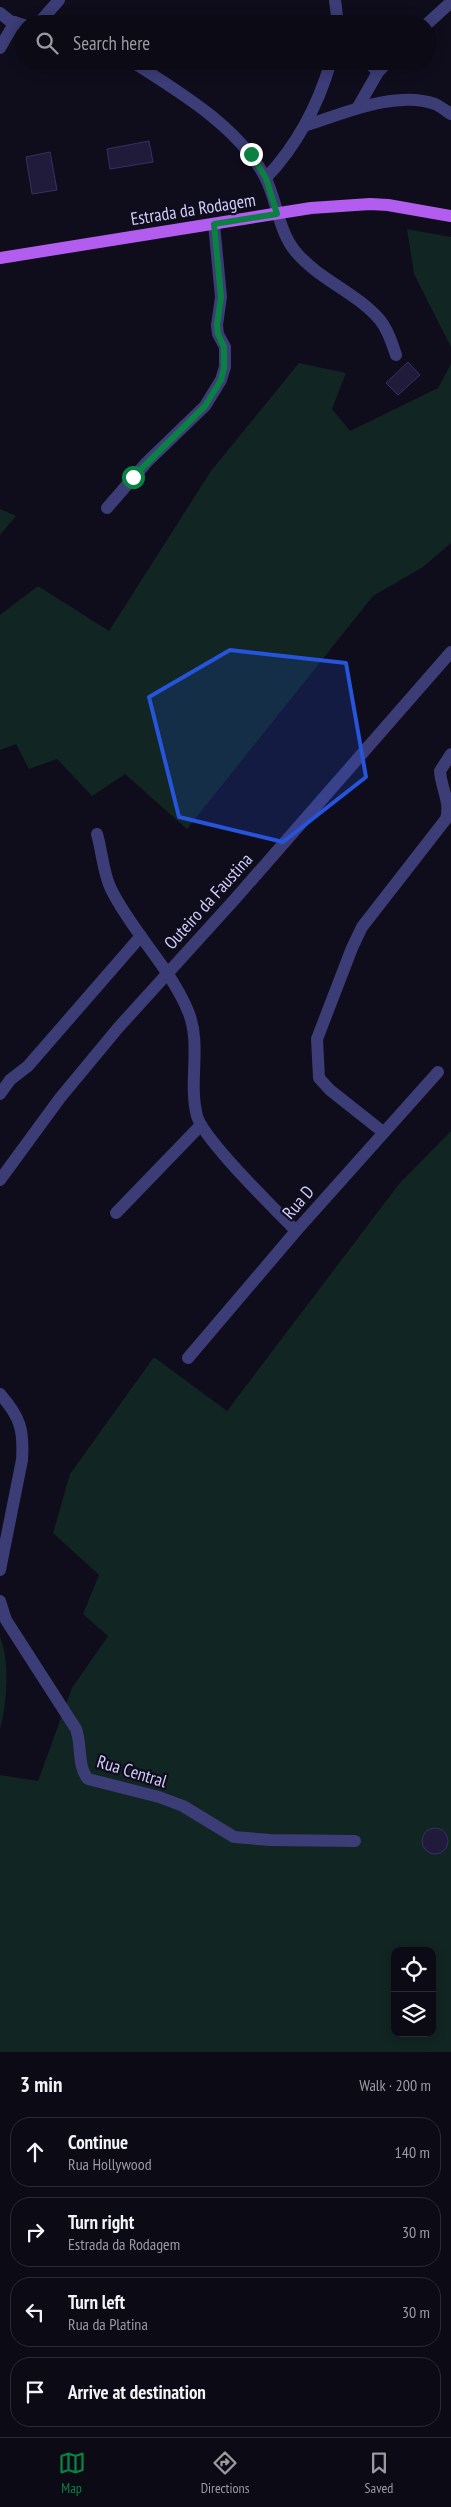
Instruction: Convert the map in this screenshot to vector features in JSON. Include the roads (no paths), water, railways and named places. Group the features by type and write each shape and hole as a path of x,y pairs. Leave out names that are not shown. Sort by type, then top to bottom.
{"main road":[{"name":"Estrada da Rodagem","path":"0,258 312,208 370,204 402,207 451,216"}],"street":[{"path":"46,15 59,0"},
{"path":"335,0 337,15"},
{"path":"436,15 451,2"},
{"path":"0,13 15,22"},
{"path":"0,48 15,29"},
{"path":"144,70 232,133 251,154 266,178 277,214 293,249 315,271 369,309 381,322 396,355"},
{"path":"266,178 283,160 306,125 327,70"},
{"path":"358,107 378,72"},
{"path":"306,125 358,107 390,102 420,101 435,104 451,114"},
{"path":"107,508 147,462 205,406 221,380 224,368 224,347 218,334 217,325 221,297 214,224"},
{"name":"Outeiro da Faustina","path":"0,1180 60,1098 166,973 235,899 451,654"},
{"path":"383,1132 330,1090 319,1078 317,1039 362,927 446,819 449,810 440,771 451,754"},
{"path":"97,834 110,886 121,908 166,973 188,1009 192,1022 195,1101 201,1125 218,1147 296,1232"},
{"path":"0,1094 10,1080 28,1066 141,936"},
{"name":"Rua D","path":"188,1358 383,1132 438,1072"},
{"path":"116,1214 201,1125"},
{"path":"0,1394 19,1419 23,1444 22,1460 0,1570"},
{"name":"Rua Central","path":"0,1601 6,1620 76,1729 82,1768 88,1779 159,1797 182,1806 234,1837 270,1840 355,1841"}]}
